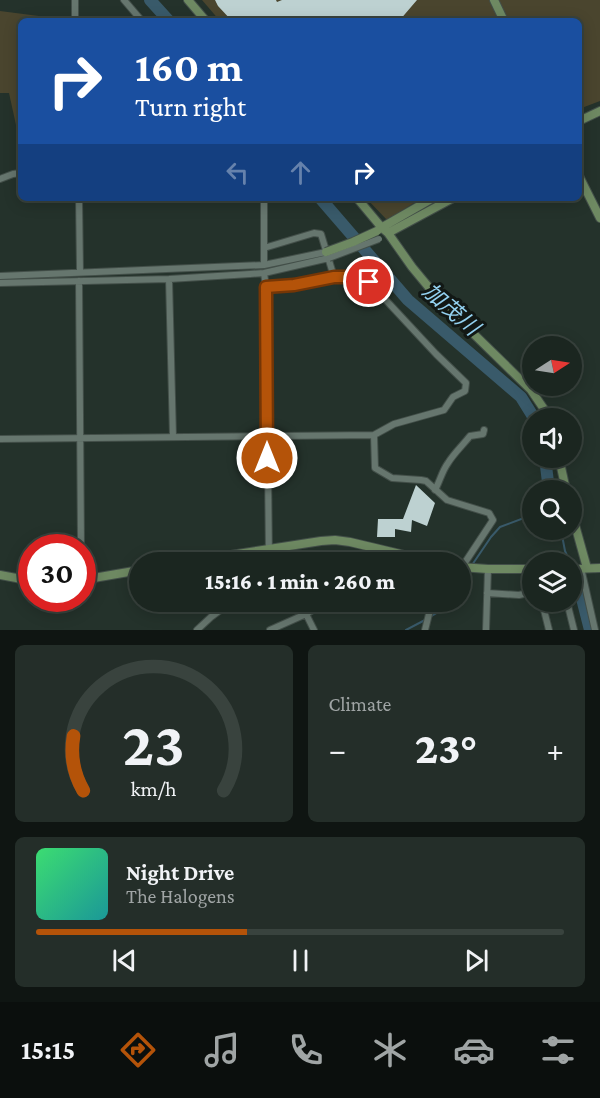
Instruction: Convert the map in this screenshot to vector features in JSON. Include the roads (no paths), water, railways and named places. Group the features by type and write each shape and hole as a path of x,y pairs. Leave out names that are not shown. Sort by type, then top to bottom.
{"street":[{"path":"75,0 75,18"},
{"path":"124,0 139,18"},
{"path":"189,0 204,18"},
{"path":"494,0 503,18"},
{"path":"582,120 600,111"},
{"path":"0,179 18,173"},
{"path":"582,182 600,218"},
{"path":"79,201 80,272"},
{"path":"264,201 268,552"},
{"path":"359,201 381,233 441,302 531,390 543,408"},
{"path":"381,233 429,201"},
{"path":"0,283 169,279 264,269 327,255 353,242 381,233 447,201"},
{"path":"264,248 314,233 321,234 334,277"},
{"path":"0,276 80,272 264,269"},
{"path":"0,439 374,435 394,424 444,410 453,397 465,391 466,383 369,282 347,277 334,277 294,285 266,287"},
{"path":"169,279 173,436"},
{"path":"79,281 81,534"},
{"path":"435,490 445,466 454,453 470,436 483,434 484,430"},
{"path":"374,435 375,468 392,478 426,481 447,500 489,513 493,520 471,552"},
{"path":"249,552 335,540 350,542 380,552"},
{"path":"471,568 522,569"},
{"path":"582,568 600,568"},
{"path":"486,630 488,569"},
{"path":"96,578 129,572"},
{"path":"0,575 18,578"},
{"path":"582,576 595,630"},
{"path":"487,593 522,594"},
{"path":"197,630 218,612"},
{"path":"270,630 309,612"},
{"path":"426,627 429,612"},
{"path":"544,612 549,630"},
{"path":"570,612 574,630"},
{"path":"306,614 314,630"}],"waterway":[{"name":"加茂川","path":"150,0 166,18"},
{"name":"加茂川","path":"323,201 408,300 521,397 528,408"},
{"name":"加茂川","path":"546,468 548,480"},
{"path":"472,565 500,527 522,519"},
{"path":"563,540 565,552"},
{"name":"加茂川","path":"582,599 590,630"},
{"path":"430,617 438,612"},
{"path":"406,630 425,620"}]}
